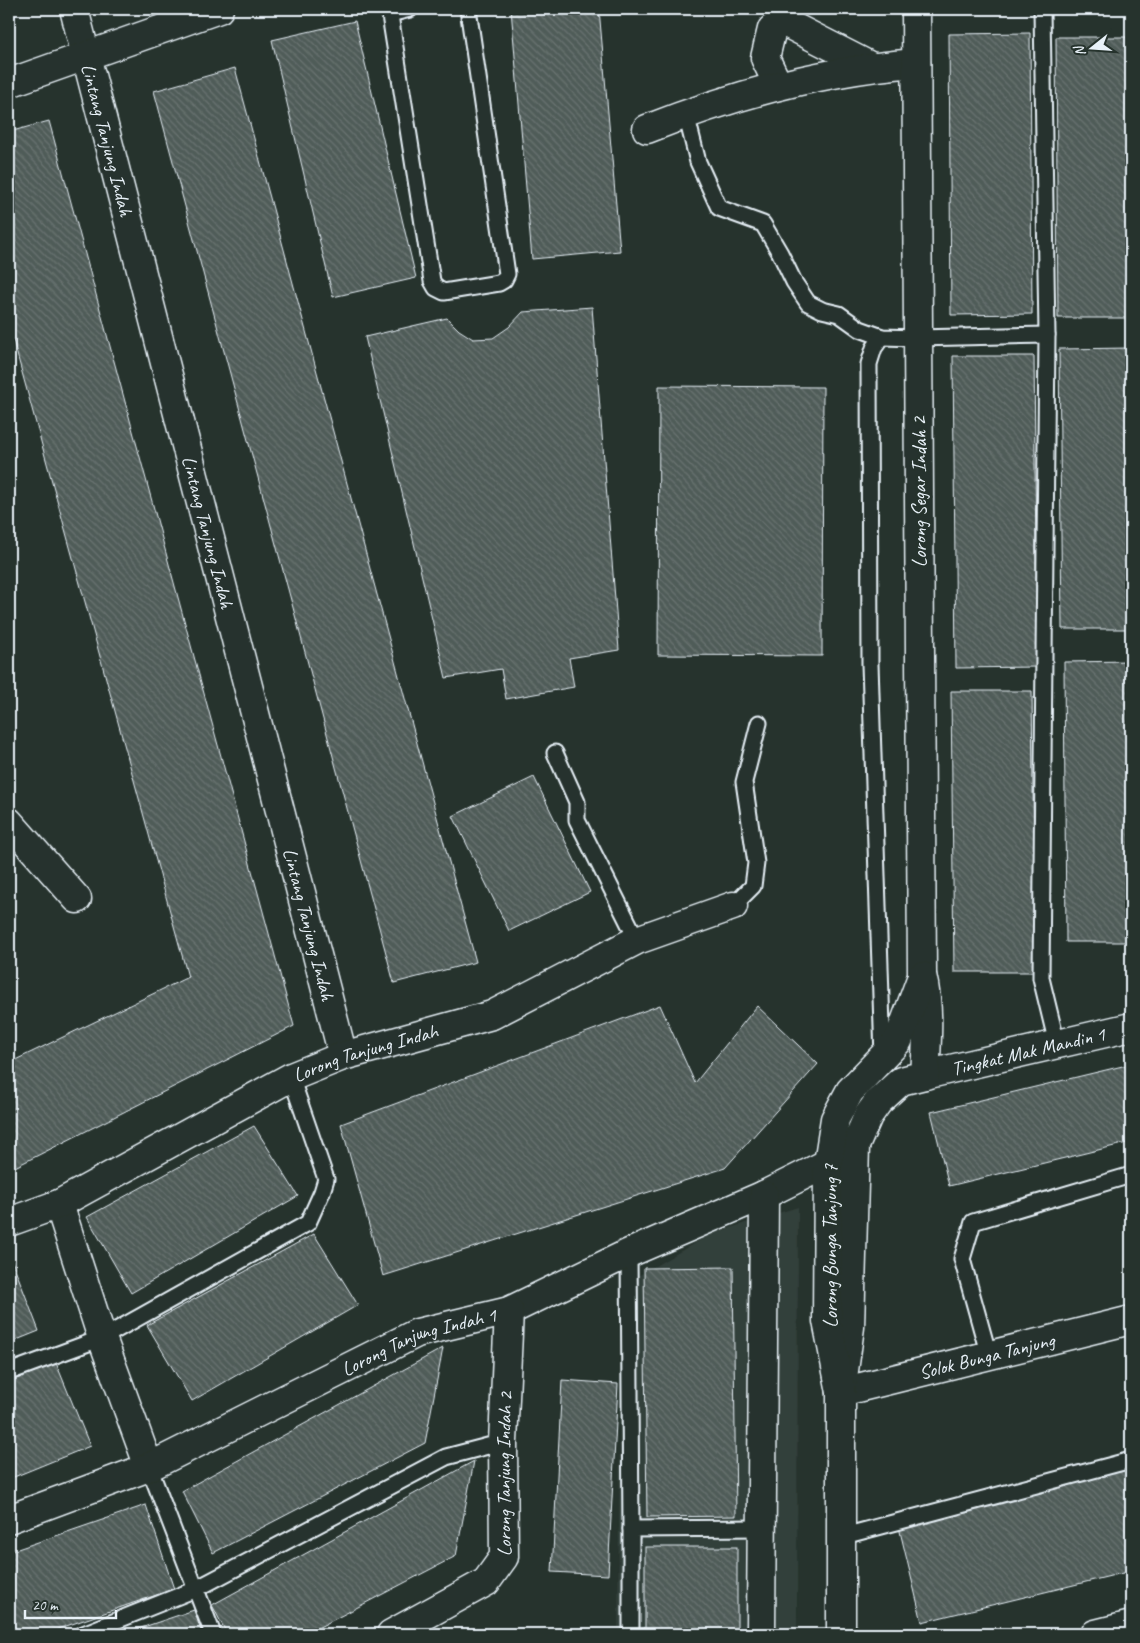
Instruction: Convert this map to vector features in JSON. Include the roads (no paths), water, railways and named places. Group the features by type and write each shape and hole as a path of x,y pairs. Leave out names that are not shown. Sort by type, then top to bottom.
{"street":[{"name":"Lintang Tanjung Indah","path":"74,9 343,1056"},
{"path":"9,83 218,9"},
{"name":"Lorong Segar Indah 2","path":"916,9 922,975"},
{"path":"778,85 765,58 772,29 782,21 870,66"},
{"path":"647,129 686,114 778,85 870,66 916,63"},
{"path":"9,822 77,899"},
{"name":"Lorong Tanjung Indah","path":"9,1222 59,1204 291,1077 343,1056 492,1015 636,940 733,906"},
{"path":"922,975 928,998 929,1022 925,1075"},
{"name":"Lorong Bunga Tanjung 7","path":"841,1634 841,1392 827,1321 828,1163 835,1119 850,1091 898,1042 922,975"},
{"name":"Tingkat Mak Mandin 1","path":"841,1392 850,1326 855,1146 868,1116 878,1102 901,1081 1131,1026"},
{"name":"Lorong Tanjung Indah 1","path":"9,1518 149,1467 417,1333 509,1311 629,1253 764,1196 828,1163"},
{"path":"761,1634 764,1196"},
{"path":"59,1204 102,1338 149,1467"},
{"name":"Lorong Tanjung Indah 2","path":"391,1634 486,1582 504,1557 503,1442 509,1311"},
{"name":"Solok Bunga Tanjung","path":"841,1392 1131,1320"},
{"path":"1095,1634 1131,1625"}],"lane":[{"path":"410,9 390,12 432,281 436,288 444,292 499,283 504,280 507,274 468,9"},
{"path":"1042,9 1047,335 1041,978 1057,1044"},
{"path":"686,114 698,162 719,208 763,224 794,282 808,303 822,310 839,314 860,329 882,337 1047,335"},
{"path":"882,337 874,348 869,364 869,384 870,664 883,1059"},
{"path":"733,906 753,886 756,863 744,782 759,723"},
{"path":"554,753 578,802 577,820 636,940"},
{"path":"9,1372 102,1338 308,1223 326,1179 291,1077"},
{"path":"989,1356 962,1259 973,1222 1131,1175"},
{"path":"629,1253 631,1634"},
{"path":"83,1634 196,1590 446,1457 503,1442"},
{"path":"840,1537 1131,1460"},
{"path":"149,1467 213,1634"},
{"path":"631,1529 761,1528"}]}
